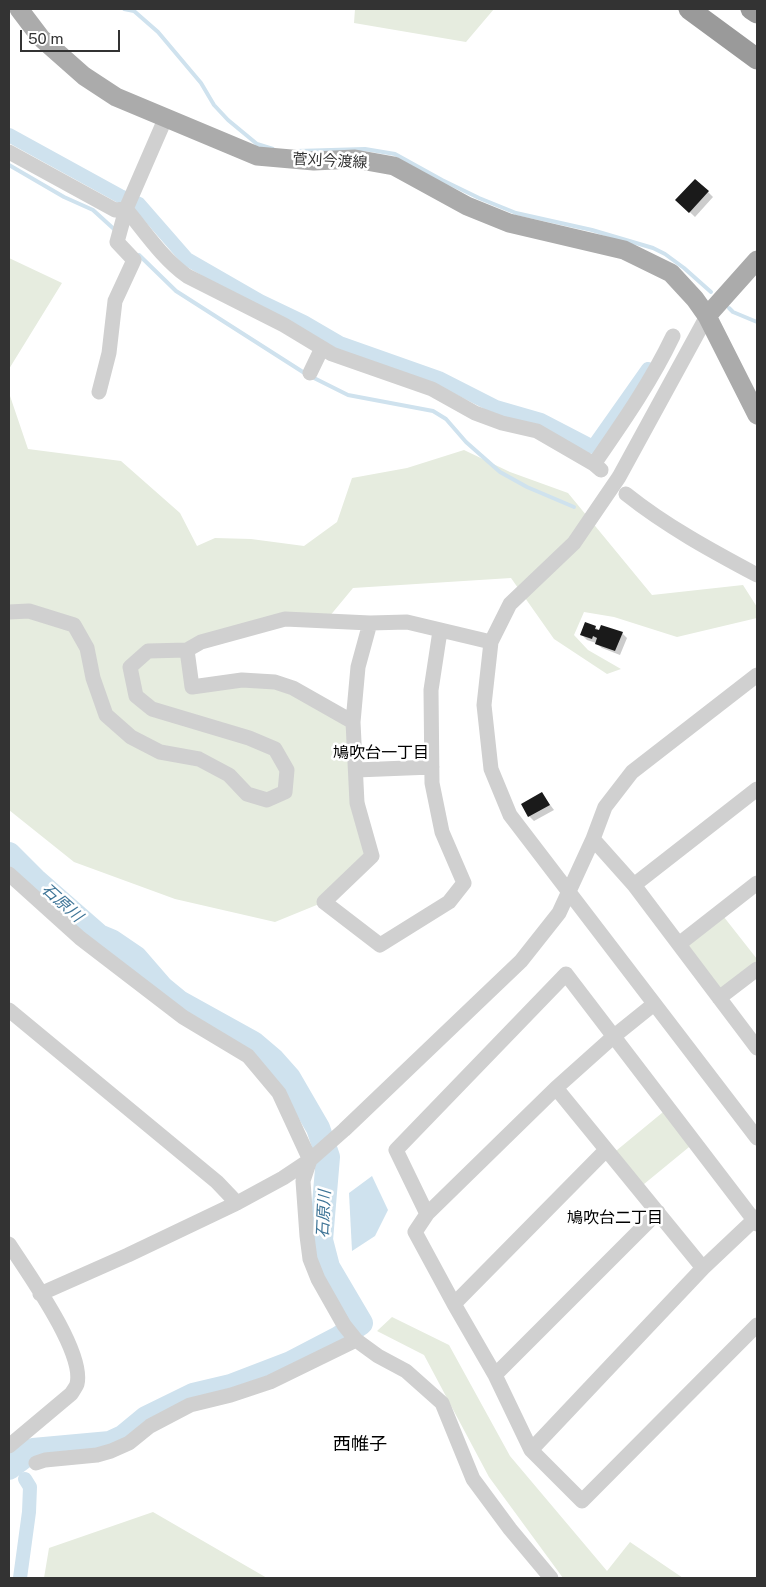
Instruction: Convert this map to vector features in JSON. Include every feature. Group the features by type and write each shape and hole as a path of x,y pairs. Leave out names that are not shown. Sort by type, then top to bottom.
{"highway":[{"path":"689,9 757,59"},
{"path":"751,9 757,13"}],"main road":[{"name":"菅刈今渡線","path":"19,9 41,38 84,76 116,97 257,156 314,161 355,159 394,166 467,206 509,223 624,250 671,273 695,299 706,316 757,414"},
{"path":"706,316 757,260"}],"street":[{"path":"100,392 109,353 115,301 134,260 117,242 126,209 166,117"},
{"path":"9,152 115,210 126,209"},
{"path":"126,209 178,270 187,276 284,325 332,354 432,388 476,413 502,423 537,431 597,467 659,366 673,336"},
{"path":"706,316 619,477 574,543 510,604 491,642 484,705 491,769 510,815 757,1138"},
{"path":"310,373 322,348"},
{"path":"626,494 648,511 718,554 757,575"},
{"path":"9,612 29,612 74,625 87,648 93,678 106,715 131,737 160,752 200,759 229,776 247,794 266,800 285,792 287,770 275,750 249,738 152,709 136,696 130,667 148,651 187,650 201,642 285,619 370,623 407,622 491,642"},
{"path":"370,623 358,667 353,722 357,803 372,856 324,902 380,945 449,902 464,883 442,832 432,783 431,690 440,631"},
{"path":"187,650 192,687 242,680 275,682 293,688 353,722"},
{"path":"40,1294 237,1203 283,1178 310,1160 344,1130 521,961 559,913 593,839 605,807 632,772 757,675"},
{"path":"356,770 432,767"},
{"path":"634,885 757,789"},
{"path":"593,839 634,885 757,1048"},
{"path":"9,874 80,938 183,1017 248,1056 279,1093 310,1160 303,1181 310,1259 318,1279 344,1325 356,1340 378,1356 406,1371 442,1402 473,1479 510,1529 551,1578"},
{"path":"679,944 757,883"},
{"path":"719,998 757,969"},
{"path":"427,1214 396,1150 566,974 756,1220 703,1268 531,1450"},
{"path":"654,1004 613,1037 556,1088 427,1214 414,1232 495,1375 531,1450 582,1501 757,1325"},
{"path":"9,1010 217,1182 237,1203"},
{"path":"556,1088 703,1268"},
{"path":"454,1304 606,1150"},
{"path":"495,1375 658,1212"},
{"path":"9,1244 59,1322 72,1352 78,1375 77,1385 71,1394 9,1446"},
{"path":"36,1463 46,1460 97,1455 111,1451 128,1443 150,1426 190,1405 231,1395 270,1382 356,1340"}],"shaded area":[{"path":"355,9 494,9 466,42 354,23"},
{"path":"9,258 62,283 9,369"},
{"path":"9,393 28,449 121,461 180,513 197,546 215,538 251,539 304,546 337,522 352,478 407,468 464,450 510,472 568,493 652,595 743,585 757,607 757,618 677,637 614,617 584,612 574,635 588,650 621,669 607,674 554,639 511,578 353,588 329,617 285,616 185,650 192,687 275,682 353,722 372,856 324,902 275,922 175,899 74,862 9,810"},
{"path":"720,912 757,959 757,969 719,998 679,944"},
{"path":"668,1108 694,1143 638,1189 611,1155"},
{"path":"392,1317 449,1345 510,1456 607,1571 630,1542 683,1578 563,1578 489,1477 424,1355 377,1331"},
{"path":"153,1512 267,1578 44,1578 49,1548"}],"water":[{"path":"372,1176 388,1210 375,1236 352,1251 349,1193"}],"building":[{"path":"695,179 709,191 689,213 675,200"},
{"path":"585,622 596,626 595,629 599,630 601,625 623,632 615,651 595,644 597,638 593,636 592,639 580,635"},
{"path":"542,792 550,805 528,817 521,804"}],"waterway":[{"path":"124,9 134,11 158,32 201,83 214,105 228,120 257,144 273,149"},
{"path":"9,135 120,196 139,204 187,259 260,301 304,322 340,343 439,378 496,407 541,420 593,447 648,369"},
{"path":"297,151 365,149 395,154 442,180 516,213 592,230 653,248 684,268 711,292"},
{"path":"9,165 64,197 93,210 115,230"},
{"path":"139,255 176,291 306,374"},
{"path":"729,308 733,312 757,322"},
{"path":"312,377 348,395 433,411 446,419 466,442 500,472 527,487 574,507"},
{"name":"石原川","path":"9,854 35,880 99,936 111,941 136,958 162,988 179,1002 253,1043 273,1060 289,1078 318,1128 328,1157 321,1240 328,1267 361,1323 339,1338 291,1363 231,1386 193,1395 146,1418 123,1437 110,1443 33,1450 9,1468"},
{"path":"20,1578 29,1512 30,1487 25,1479"}],"district":[{"name":"鳩吹台一丁目","path":"381,753"},
{"name":"鳩吹台二丁目","path":"615,1218"},
{"name":"西帷子","path":"360,1444"}]}
